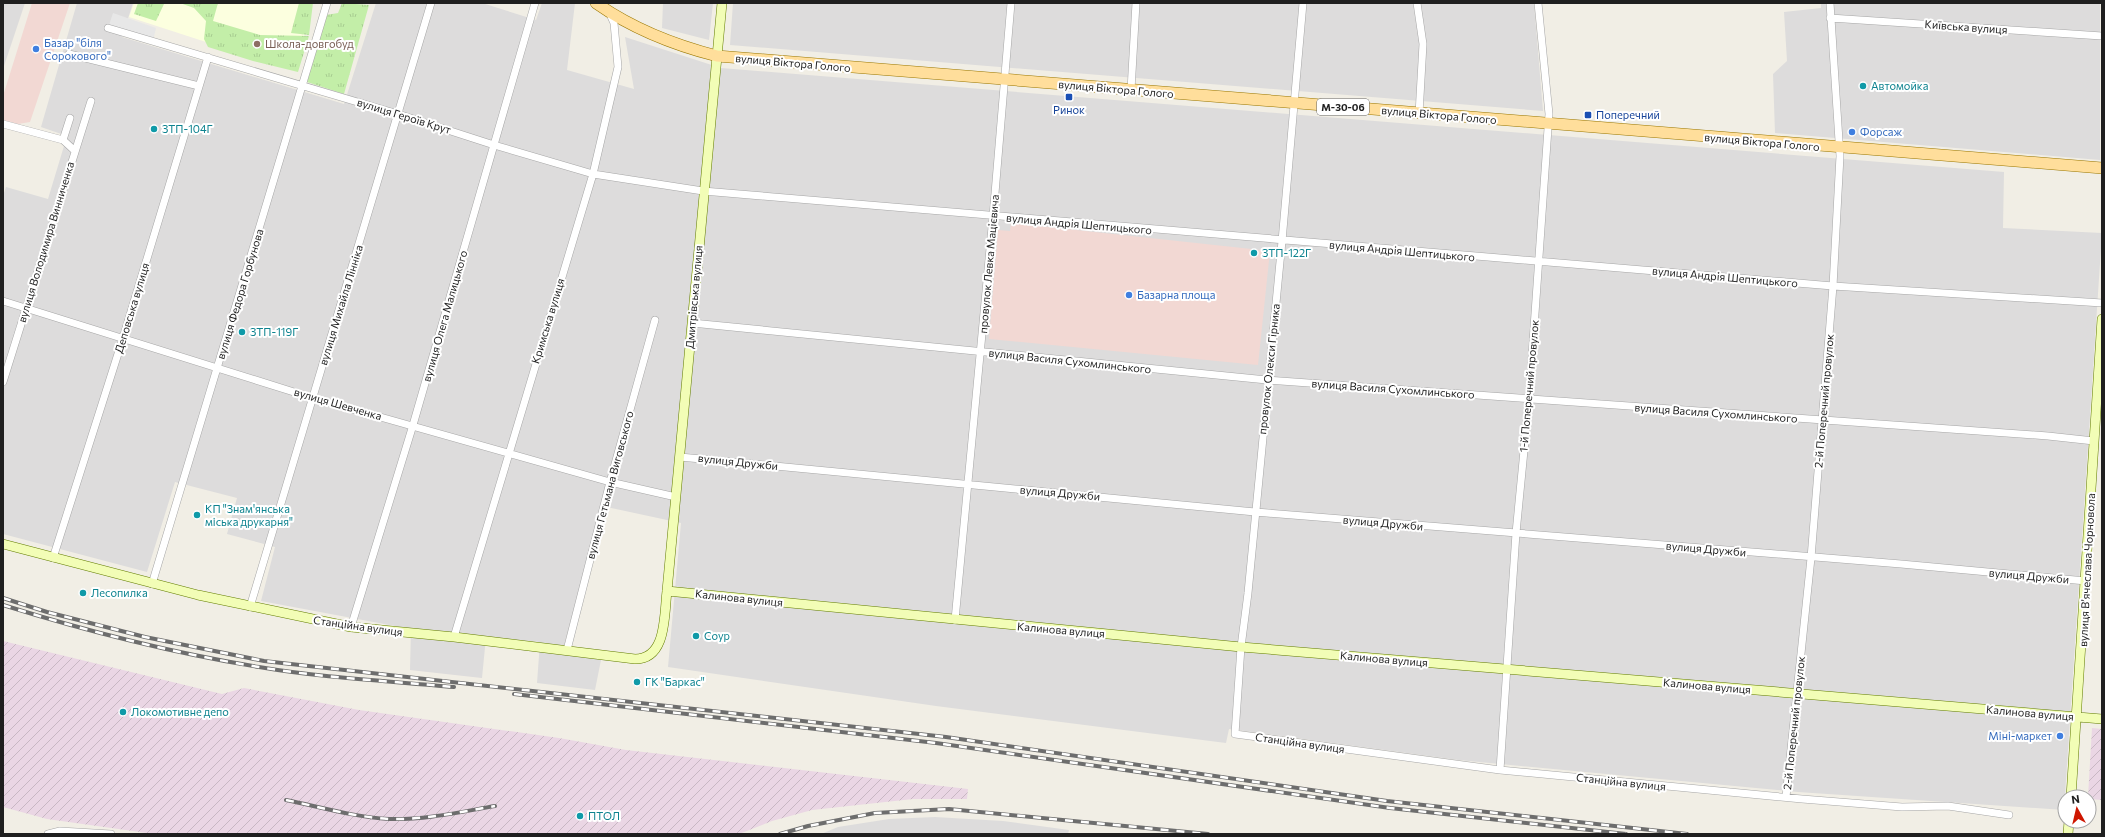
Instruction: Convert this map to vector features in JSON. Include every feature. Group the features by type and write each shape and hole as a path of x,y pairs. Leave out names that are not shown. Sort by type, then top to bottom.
{"main road":[{"name":"вулиця Віктора Голого","path":"596,3 668,41 717,56 1419,114 2102,168"}],"street":[{"name":"вулиця Федора Горбунова","path":"152,584 328,3"},
{"name":"вулиця Михайла Лінніка","path":"250,607 431,3"},
{"name":"вулиця Олега Малицького","path":"351,627 413,425 535,3"},
{"name":"Дмитрівська вулиця","path":"667,591 703,191 722,3"},
{"name":"провулок Левка Мацієвича","path":"956,620 980,352 994,216 1011,3"},
{"path":"1131,90 1136,3"},
{"name":"провулок Олекси Гірника","path":"1235,734 1240,647 1282,241 1303,3"},
{"path":"1417,3 1423,44 1419,114"},
{"name":"1-й Поперечний провулок","path":"1500,770 1516,534 1529,399 1549,124 1538,3"},
{"name":"2-й Поперечний провулок","path":"1786,797 1811,558 1833,286 1840,148 1830,3"},
{"name":"Кримська вулиця","path":"454,637 593,174 618,67 614,22 607,8"},
{"name":"Київська вулиця","path":"1830,18 2102,36"},
{"name":"вулиця Героїв Крут","path":"108,28 398,114 494,145 593,174 703,191"},
{"path":"69,54 199,86"},
{"name":"Деповська вулиця","path":"53,558 123,338 208,57"},
{"name":"вулиця Володимира Винниченка","path":"3,382 91,101"},
{"path":"63,140 70,118"},
{"path":"3,124 63,140 75,151"},
{"name":"вулиця Андрія Шептицького","path":"703,191 1282,241 1833,286 2102,302"},
{"name":"вулиця Шевченка","path":"3,301 313,398 413,425 508,454 610,482 676,497"},
{"name":"вулиця Вʼячеслава Чорновола","path":"2072,789 2078,717 2102,319"},
{"name":"вулиця Гетьмана Виговського","path":"567,650 610,482 655,320"},
{"name":"вулиця Василя Сухомлинського","path":"692,323 1267,380 2048,436 2094,441"},
{"name":"вулиця Дружби","path":"680,457 1255,512 2086,581"},
{"name":"Станційна вулиця","path":"3,544 152,584 250,607 351,627 454,637 635,659 649,658 655,652 659,644 667,591"},
{"name":"Калинова вулиця","path":"667,591 1240,647 2102,719"},
{"name":"Станційна вулиця","path":"1235,734 1500,770 1902,807 1948,806 2009,816"},
{"path":"48,834 60,831 111,834"}],"shaded area":[{"path":"3,3 25,3 3,69"},
{"name":"Базар \"біля Сорокового\"","path":"32,3 70,3 30,122 18,124 3,120 3,96"},
{"path":"77,3 133,3 122,37 344,104 376,3 482,3 536,20 542,3 575,3 567,70 634,89 625,37 721,68 2004,172 2003,228 2102,233 2065,789 2057,789 2057,810 1798,792 1458,760 1229,729 1226,743 936,706 668,667 681,523 602,506 562,653 601,660 595,690 537,683 540,642 486,637 482,678 410,670 411,629 261,601 275,547 227,534 237,498 175,482 147,572 3,534 3,196 6,187 48,199 67,136 41,127"},
{"name":"Школа-довгобуд","path":"134,3 313,3 295,71 129,17"},
{"path":"663,3 713,3 709,40 662,28"},
{"path":"733,3 1534,3 1543,111 730,45"},
{"path":"1821,3 2100,3 2100,160 1775,133 1773,74 1787,61 1784,12 1821,8"},
{"path":"113,13 156,28 153,41 108,28"},
{"name":"Базарна площа","path":"1011,223 1270,251 1258,365 989,339 998,230 1010,231"},
{"path":"3,641 222,694 244,688 359,710 559,738 626,750 968,789 967,799 913,799 812,810 772,821 739,834 154,834 47,819 3,807"},
{"path":"2092,728 2102,729 2102,800 2097,800 2097,789 2088,789"},
{"path":"935,817 1003,821 1069,830 1068,834 821,834 838,827 889,819"}],"green space":[{"path":"138,3 170,3 164,4 156,21 134,14"},
{"path":"180,3 218,3 213,21 260,35 309,36 298,72 253,61 208,47 204,39 206,21 194,8"},
{"path":"299,3 313,3 309,35 291,33"},
{"path":"342,3 369,5 344,94 307,82 326,15 338,13"}],"railway":[{"path":"3,598 47,612 145,637 264,661 946,737 1387,801 1687,834"},
{"path":"3,605 66,624 194,655 307,674 454,687"},
{"path":"514,694 936,743 1390,808 1626,834"},
{"path":"286,800 350,814 389,819 429,817 495,806"},
{"path":"780,834 808,826 875,813 949,809 1208,834"}],"place":[{"name":"Школа-довгобуд","path":"257,44"},
{"name":"Базар \"біля Сорокового\"","path":"36,49"},
{"name":"Автомойка","path":"1863,86"},
{"name":"Ринок","path":"1069,97"},
{"name":"Поперечний","path":"1588,115"},
{"name":"ЗТП-104Г","path":"154,129"},
{"name":"Форсаж","path":"1852,132"},
{"name":"ЗТП-122Г","path":"1254,253"},
{"name":"Базарна площа","path":"1129,295"},
{"name":"ЗТП-119Г","path":"242,332"},
{"name":"КП \"Знам'янська міська друкарня\"","path":"197,515"},
{"name":"Лесопилка","path":"83,593"},
{"name":"Соур","path":"696,636"},
{"name":"ГК \"Баркас\"","path":"637,682"},
{"name":"Локомотивне депо","path":"123,712"},
{"name":"Міні-маркет","path":"2060,736"},
{"name":"ПТОЛ","path":"580,816"}]}
